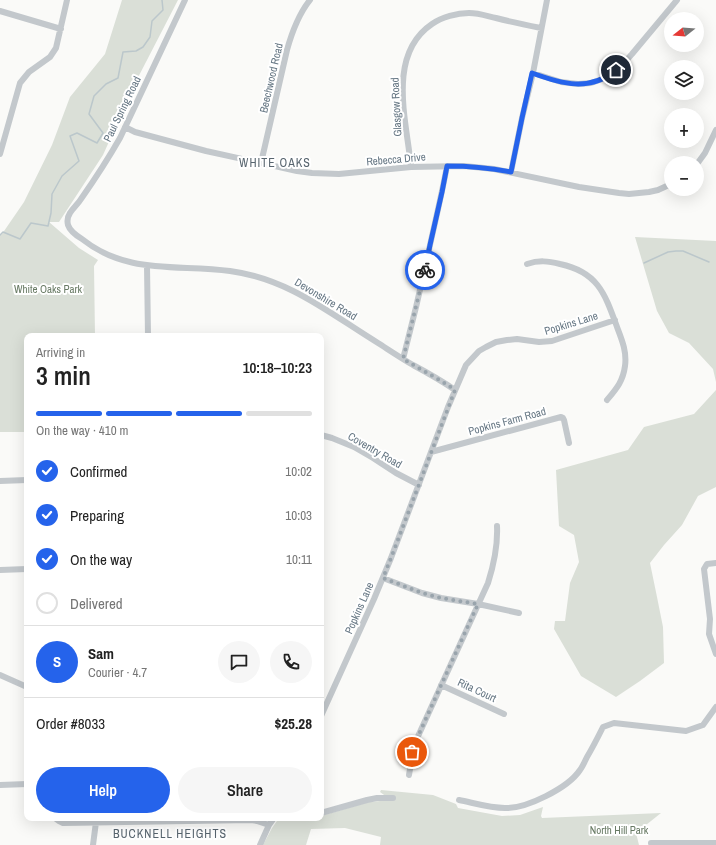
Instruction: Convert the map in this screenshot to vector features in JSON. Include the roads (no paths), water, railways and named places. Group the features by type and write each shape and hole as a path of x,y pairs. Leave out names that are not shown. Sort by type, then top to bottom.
{"street":[{"path":"0,154 20,83 29,72 46,60 56,48 67,0"},
{"name":"Paul Spring Road","path":"67,221 70,213 110,155 125,127 185,0"},
{"name":"Beechwood Road","path":"261,164 287,50 298,19 310,0"},
{"path":"511,172 547,0"},
{"path":"532,73 561,82 578,84 591,83 605,78 632,54 677,0"},
{"path":"0,11 60,29"},
{"name":"Glasgow Road","path":"411,167 404,119 403,79 407,56 418,37 428,27 440,20 468,13 481,14 541,28"},
{"name":"Rebecca Drive","path":"125,127 160,139 297,172 325,174 353,173 411,167 464,166 511,172 579,187 619,193 649,192 664,187"},
{"path":"703,156 716,130"},
{"path":"403,359 426,268 447,166"},
{"name":"Devonshire Road","path":"67,221 70,228 87,243 120,260 147,266 230,271 269,280 290,288 455,390"},
{"path":"527,264 534,261 545,261 567,266 583,272 602,290 625,348 626,364 620,385 607,400"},
{"path":"147,266 148,333"},
{"name":"Popkins Lane","path":"324,709 383,578 455,390 464,369 470,360 491,344 502,340 522,339 539,342 552,341 614,320"},
{"name":"Popkins Farm Road","path":"431,452 561,417 564,420 569,443"},
{"name":"Coventry Road","path":"324,436 354,447 396,473 419,485"},
{"path":"0,481 24,480"},
{"path":"409,775 414,745 488,583 498,538 497,526"},
{"path":"716,562 707,564 704,569 710,619 709,634 716,654"},
{"path":"0,570 24,569"},
{"path":"383,578 422,593 441,598 519,613"},
{"path":"709,634 716,633"},
{"path":"0,675 24,686"},
{"name":"Rita Court","path":"441,685 504,714"},
{"path":"459,800 505,808 522,806 536,801 570,781 580,771 603,727 614,723 686,731 703,725 716,708"},
{"path":"0,785 24,784"},
{"path":"324,812 367,800 377,798 393,798"},
{"path":"59,821 116,821"},
{"path":"257,821 269,825"},
{"path":"260,845 272,821"},
{"path":"93,845 96,822"},
{"path":"651,843 714,843"}],"waterway":[{"path":"0,235 3,232 20,239 31,223 48,226 51,213 52,194 62,176 79,161 70,136 77,133 97,143 103,133 89,114 94,96 106,84 118,78 123,52 136,51 143,47 150,37 152,21 163,10 162,0"},
{"path":"644,263 668,252 676,251 683,251 709,262"}],"district":[{"name":"WHITE OAKS","path":"275,163"},
{"name":"BUCKNELL HEIGHTS","path":"170,834"}],"park label":[{"name":"White Oaks Park","path":"48,289"},
{"name":"North Hill Park","path":"619,830"}]}
